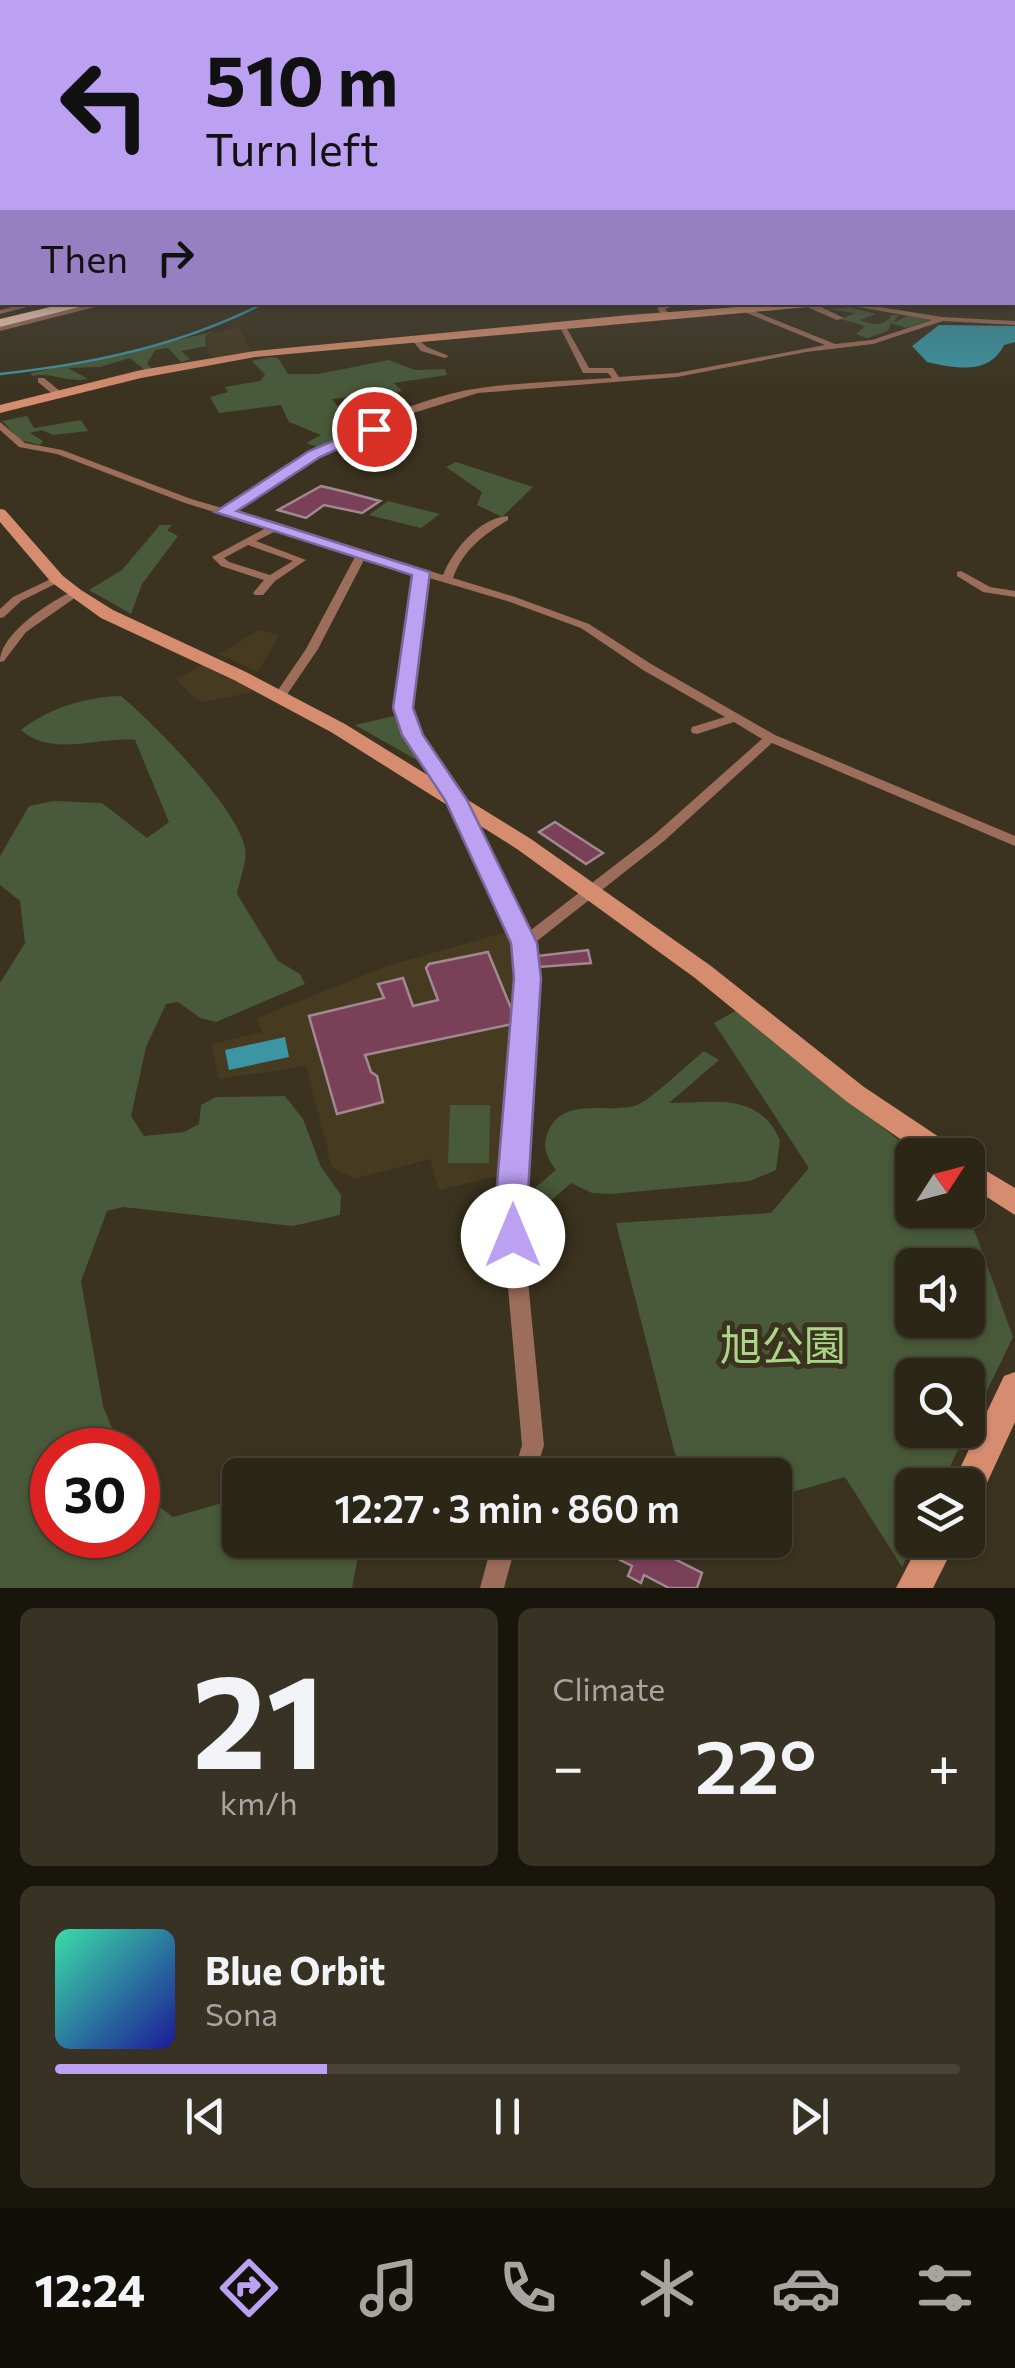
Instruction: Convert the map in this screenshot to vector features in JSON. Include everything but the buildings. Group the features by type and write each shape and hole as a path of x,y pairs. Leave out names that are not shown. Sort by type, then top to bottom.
{"highway":[{"path":"0,324 66,305"},
{"path":"0,324 80,305"}],"street":[{"path":"0,312 31,305"},
{"path":"0,324 97,305"},
{"path":"666,315 661,308 672,305"},
{"path":"732,305 834,346"},
{"path":"0,409 154,372 255,354 666,315 826,305"},
{"path":"865,305 942,319 1015,324"},
{"path":"812,306 840,318"},
{"path":"224,512 315,454 452,396 618,382 873,342 942,319"},
{"path":"561,325 586,370 610,370 618,382"},
{"path":"854,335 873,342"},
{"path":"416,339 424,349 444,356"},
{"path":"41,380 58,394"},
{"path":"586,384 595,396"},
{"path":"0,425 22,444 58,452 224,512 585,626 646,667 770,738 1015,841"},
{"path":"0,513 56,579 75,593 107,614 280,696 456,800 591,890 703,972 855,1094 919,1138"},
{"path":"447,580 456,556 474,535 504,518"},
{"path":"271,578 225,564 218,557 276,527"},
{"path":"249,542 301,560 271,578 258,594"},
{"path":"280,696 312,649 362,554"},
{"path":"421,572 403,708 412,735 456,800 524,943 528,978 511,1209 532,1444 528,1458"},
{"path":"962,574 987,590 1015,594"},
{"path":"2,610 56,579"},
{"path":"0,658 22,630 75,593"},
{"path":"697,730 735,718"},
{"path":"524,943 659,838 770,738"},
{"path":"985,1183 1015,1203"},
{"path":"976,1468 1015,1386"},
{"path":"492,1588 500,1558"},
{"path":"914,1588 930,1558"}],"shaded area":[{"path":"239,326 251,353 215,359 209,354 206,336"},
{"path":"259,630 279,635 258,672 218,654"},
{"path":"203,665 258,691 204,702 196,699 176,679"},
{"path":"507,932 518,956 502,1175 439,1190 430,1159 354,1179 332,1167 306,1066 219,1079 211,1044 262,1032 257,1018 387,966"}],"green space":[{"path":"851,307 876,314 860,320 870,323 882,323 891,315 899,315 893,323 907,316 930,320 906,328 891,323 888,331 867,338 856,334 865,326 841,319 856,313 824,309"},
{"path":"213,332 205,336 206,346 181,351 190,359 181,362 168,348 155,350 147,364 152,369 146,371 130,358 100,367 68,368 88,379 31,373 123,353 128,357 124,352"},
{"path":"278,358 288,374 318,374 389,360 415,370 445,369 447,375 394,383 402,391 332,399 358,433 320,448 306,443 321,435 289,422 281,405 219,413 210,397 228,392 225,387 260,381 265,375 252,361"},
{"path":"27,416 34,428 81,420 88,431 30,433 43,441 40,445 20,440 2,421"},
{"path":"456,462 533,487 502,517 477,505 482,492 446,467"},
{"path":"388,501 440,514 421,528 369,515"},
{"path":"160,525 172,525 167,530 178,536 142,584 131,614 89,590 122,570"},
{"path":"121,696 211,789 239,831 245,848 237,894 278,961 300,974 305,984 216,1022 200,1018 178,1002 166,1004 146,1047 131,1116 144,1136 184,1132 199,1124 201,1105 216,1097 285,1096 303,1119 321,1167 341,1195 340,1215 293,1226 123,1207 107,1211 81,1281 103,1406 112,1428 30,1428 30,1558 160,1558 160,1507 173,1517 222,1503 222,1558 358,1558 352,1588 0,1588 0,983 25,943 20,901 0,885 0,856 29,806 53,801 102,803 147,838 169,822 135,740 47,743 21,730 68,705"},
{"path":"394,716 424,764 355,725"},
{"name":"旭公園","path":"737,1010 896,1138 895,1228 974,1228 981,1248 895,1248 895,1338 985,1338 985,1260 1013,1337 985,1395 985,1358 895,1358 895,1448 959,1448 949,1468 895,1468 895,1556 845,1477 792,1492 792,1458 677,1458 675,1454 616,1223 771,1213 809,1168 714,1023"},
{"path":"704,1051 719,1060 669,1103 733,1103 760,1114 780,1140 776,1170 750,1181 611,1194 592,1193 571,1183 545,1206 525,1209 522,1199 556,1170 545,1145 553,1122 574,1110 637,1105"},
{"path":"450,1105 490,1105 489,1163 448,1163"}],"water":[{"path":"939,325 1015,326 1015,342 1004,345 980,366 927,362 912,346"},
{"path":"285,1037 289,1057 229,1070 225,1050"}],"waterway":[{"path":"0,374 69,365 170,341 260,305"}],"route":[{"path":"374,429 315,454 224,512 421,572 403,708 412,735 456,800 524,943 528,978 511,1209 513,1236"}]}
